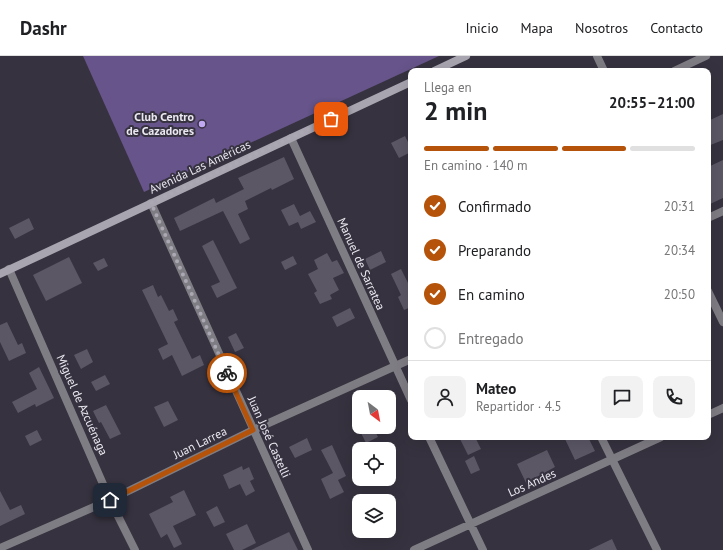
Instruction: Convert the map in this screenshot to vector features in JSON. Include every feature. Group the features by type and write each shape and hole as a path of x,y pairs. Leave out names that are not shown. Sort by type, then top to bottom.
{"main road":[{"path":"440,68 466,56"},
{"name":"Avenida Las Américas","path":"0,274 408,83"}],"street":[{"path":"597,56 603,68"},
{"path":"680,68 706,56"},
{"name":"Manuel de Sarratea","path":"291,138 408,394"},
{"name":"Juan José Castelli","path":"151,203 308,550"},
{"path":"711,217 723,211"},
{"name":"Miguel de Azcuénaga","path":"9,269 110,500 135,550"},
{"path":"711,297 723,322"},
{"name":"Juan Larrea","path":"0,548 110,500 253,430 408,360"},
{"path":"711,414 723,408"},
{"path":"430,440 484,550"},
{"path":"602,440 657,550"},
{"name":"Los Andes","path":"414,550 655,440"}],"shaded area":[{"name":"Club Centro de Cazadores","path":"83,56 439,56 413,68 408,68 408,70 144,192"}],"building":[{"path":"723,114 723,140 711,145 711,120"},
{"path":"405,136 408,142 408,154 399,158 391,143"},
{"path":"284,157 294,179 272,190 271,188 245,201 248,209 238,214 250,239 240,244 223,211 180,231 174,218 214,198 216,203 244,189 238,178"},
{"path":"723,160 723,198 711,204 711,166"},
{"path":"294,204 300,216 310,211 316,222 301,229 298,222 289,226 281,210"},
{"path":"29,218 34,229 15,239 9,228"},
{"path":"213,240 237,288 217,298 211,286 220,282 202,246"},
{"path":"381,251 386,262 370,270 365,259"},
{"path":"327,253 332,262 337,260 344,273 333,278 339,290 330,295 332,299 320,304 314,293 317,291 308,274 318,269 314,260"},
{"path":"293,256 297,264 285,270 281,262"},
{"path":"69,257 82,283 46,301 33,275"},
{"path":"104,258 108,266 98,271 93,263"},
{"path":"401,269 408,283 408,308 404,310 398,297 401,295 391,274"},
{"path":"153,285 158,297 161,295 169,311 173,309 178,320 174,322 192,359 200,355 204,365 182,376 172,355 163,360 158,349 168,344 142,290"},
{"path":"350,308 355,318 337,327 332,317"},
{"path":"7,322 18,345 22,343 26,353 9,361 0,342 0,325"},
{"path":"236,333 244,348 235,352 228,337"},
{"path":"87,349 93,362 81,369 74,355"},
{"path":"39,367 54,398 36,407 35,404 18,413 12,402 37,389 29,373"},
{"path":"105,375 110,384 96,391 91,382"},
{"path":"168,401 178,420 164,427 154,407"},
{"path":"106,405 121,434 110,439 93,411"},
{"path":"37,430 42,440 30,446 25,436"},
{"path":"362,434 376,434 378,437 366,442"},
{"path":"307,438 312,450 295,458 289,447"},
{"path":"460,440 476,440 481,449 468,455"},
{"path":"565,440 590,440 595,451 575,460"},
{"path":"332,445 346,476 338,480 344,492 330,499 321,479 333,473 321,450"},
{"path":"547,450 555,467 535,478 537,483 528,487 517,464"},
{"path":"474,456 480,470 471,474 465,461"},
{"path":"242,466 243,470 249,467 254,479 250,481 255,491 246,496 240,484 229,489 223,475"},
{"path":"184,490 196,515 173,526 182,544 174,548 167,534 161,538 149,514 173,502 170,497"},
{"path":"0,491 10,510 21,505 25,514 0,526"},
{"path":"217,506 225,522 214,527 206,512"},
{"path":"247,524 256,543 242,550 234,550 226,534"},
{"path":"289,532 298,550 251,550"},
{"path":"612,539 617,550 589,550"}],"way so far":[{"path":"227,373 151,203 331,119"}],"place":[{"name":"Club Centro de Cazadores","path":"202,124"}],"route":[{"path":"110,500 253,430 227,373"}]}
